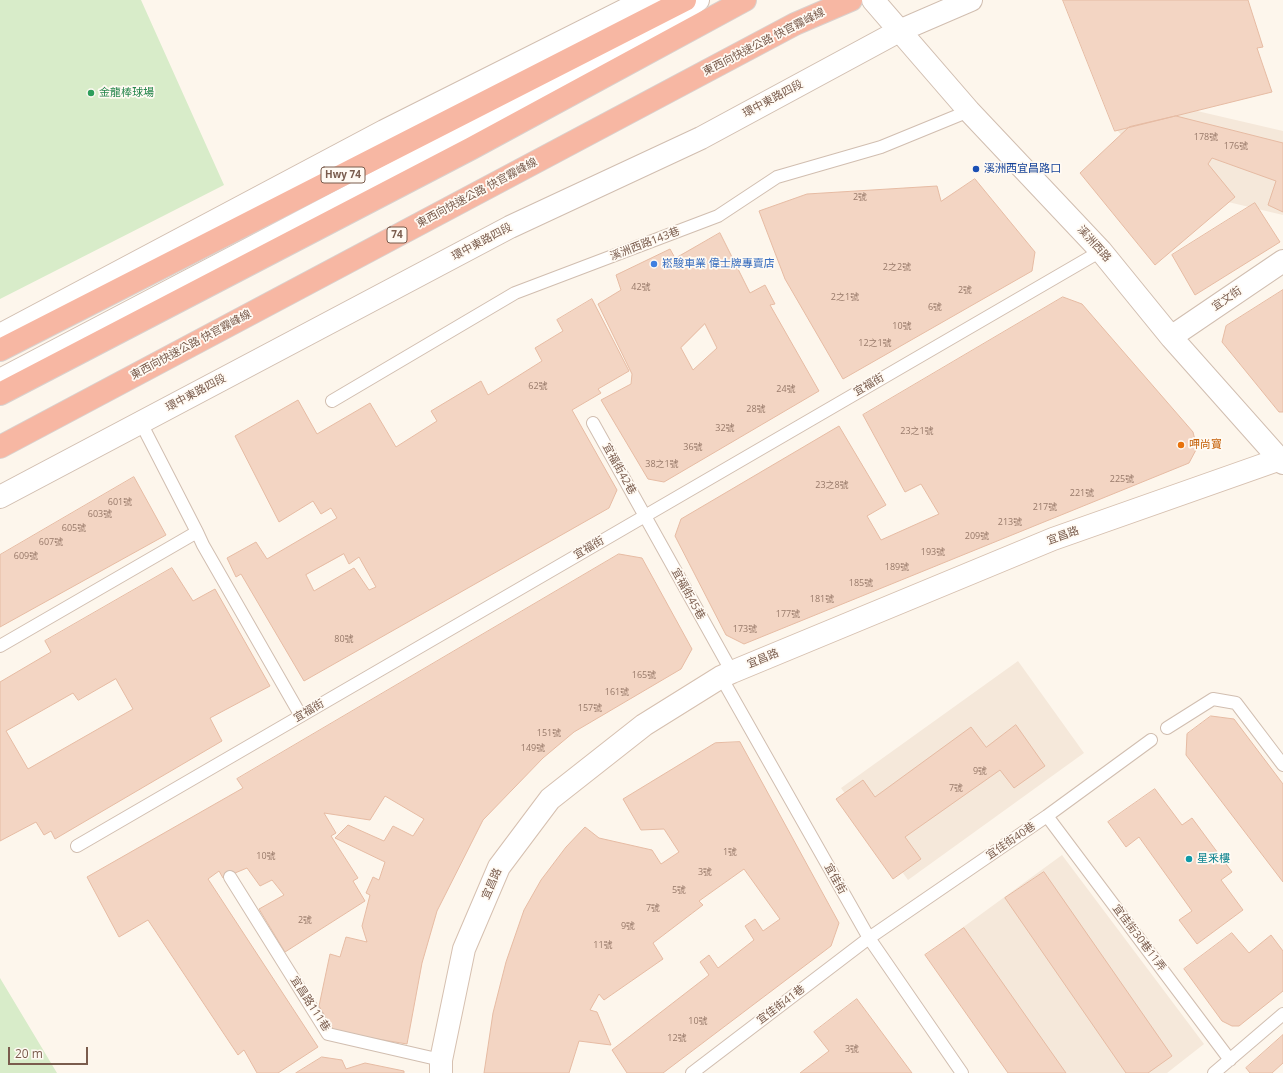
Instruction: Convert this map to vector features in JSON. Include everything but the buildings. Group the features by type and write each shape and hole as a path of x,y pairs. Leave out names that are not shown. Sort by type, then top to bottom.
{"highway":[{"name":"Hwy 74","path":"0,350 685,0"},
{"path":"0,394 472,148 745,0"},
{"name":"東西向快速公路 快官霧峰線","path":"0,446 795,24 851,0"}],"street":[{"path":"0,335 384,131 639,3 650,0"},
{"path":"0,380 641,43 698,0"},
{"name":"溪洲西路","path":"873,0 968,111 1101,251 1171,336 1282,460"},
{"name":"環中東路四段","path":"0,497 510,226 701,138 899,31 971,0"},
{"name":"宜文街","path":"1171,336 1283,261"},
{"name":"宜昌路","path":"440,1066 464,949 499,866 550,799 644,725 727,674 1053,539 1282,460"}],"lane":[{"name":"溪洲西路143巷","path":"332,401 515,293 718,216 777,177 881,147 968,111"},
{"name":"宜福街","path":"77,846 1101,251"},
{"path":"141,422 203,545 301,716"},
{"name":"宜福街42巷","path":"593,423 645,515"},
{"name":"宜福街45巷","path":"645,515 727,674"},
{"path":"0,646 197,532"},
{"name":"宜佳街","path":"727,674 869,938 962,1073"},
{"path":"1167,728 1213,699 1236,703 1283,765"},
{"name":"宜佳街40巷","path":"869,938 1048,816 1151,740"},
{"name":"宜佳街30巷11弄","path":"1048,816 1230,1060"},
{"name":"宜昌路111巷","path":"230,878 328,1034 440,1066"},
{"name":"宜佳街41巷","path":"692,1073 869,938"},
{"path":"1214,1073 1283,1014"}],"shaded area":[{"path":"1124,94 1283,131 1283,215 1169,188 1116,129"},
{"path":"1018,661 1084,753 908,880 841,788"},
{"path":"1062,855 1204,1044 1167,1073 1009,1073 932,950"}],"green space":[{"name":"金龍棒球場","path":"0,0 141,0 224,185 0,299"},
{"path":"0,978 57,1073 0,1073"}],"place":[{"name":"金龍棒球場","path":"91,93"},
{"name":"溪洲西宜昌路口","path":"976,169"},
{"name":"崧駿車業 偉士牌專賣店","path":"654,264"},
{"name":"呷尚寶","path":"1181,445"},
{"name":"星釆樓","path":"1189,859"}]}
